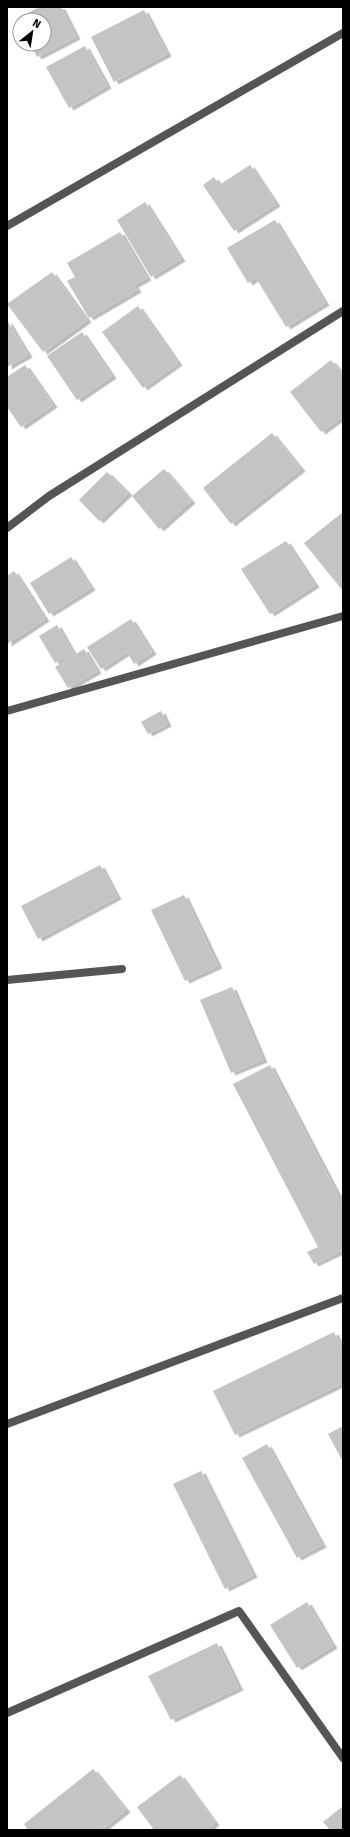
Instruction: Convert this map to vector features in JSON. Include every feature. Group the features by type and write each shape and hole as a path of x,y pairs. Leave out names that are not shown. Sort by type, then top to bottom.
{"street":[{"path":"7,226 343,34"},
{"path":"7,528 49,496 343,311"},
{"path":"7,711 343,616"},
{"path":"7,980 122,969"},
{"path":"7,1424 343,1298"},
{"path":"7,1713 239,1611 343,1758"}],"building":[{"path":"39,7 61,7 76,37 52,49 52,12 30,12"},
{"path":"144,10 167,54 114,82 91,37"},
{"path":"85,46 107,86 69,108 46,67"},
{"path":"34,52 47,52 37,57"},
{"path":"250,165 276,204 234,231 203,185 214,177 219,185"},
{"path":"145,202 181,259 151,277 117,220"},
{"path":"275,220 325,303 286,327 256,278 248,283 227,248"},
{"path":"120,232 147,278 134,285 137,290 89,318 67,281 75,277 67,263"},
{"path":"52,272 87,320 43,352 7,304"},
{"path":"138,306 178,363 143,388 102,332"},
{"path":"7,320 28,355 7,367"},
{"path":"82,332 112,376 77,400 47,356"},
{"path":"331,360 343,375 343,416 321,432 290,392"},
{"path":"25,365 53,405 21,427 7,407 7,377"},
{"path":"272,433 301,469 231,524 203,488"},
{"path":"164,469 191,501 159,529 132,496"},
{"path":"107,472 128,493 99,521 79,500"},
{"path":"343,512 343,591 304,543"},
{"path":"286,541 315,585 270,614 241,569"},
{"path":"71,557 91,588 49,614 30,583"},
{"path":"14,571 45,619 7,644 7,576"},
{"path":"131,619 152,652 134,664 127,652 101,669 87,647"},
{"path":"57,625 73,653 55,663 39,636"},
{"path":"84,649 97,671 68,688 55,667"},
{"path":"161,711 167,724 148,734 141,722"},
{"path":"100,865 117,897 38,939 21,906"},
{"path":"184,895 218,966 185,981 151,910"},
{"path":"232,987 263,1060 231,1073 200,1000"},
{"path":"270,1065 343,1205 343,1250 314,1264 307,1252 318,1247 233,1084"},
{"path":"334,1332 343,1351 343,1383 235,1435 213,1391"},
{"path":"343,1426 343,1462 328,1434"},
{"path":"267,1444 322,1545 297,1558 242,1458"},
{"path":"201,1471 253,1575 225,1589 173,1484"},
{"path":"307,1602 333,1646 297,1668 270,1625"},
{"path":"217,1643 239,1688 171,1720 148,1676"},
{"path":"93,1769 126,1810 101,1830 28,1830 24,1824"},
{"path":"180,1775 215,1823 206,1830 154,1830 137,1807"},
{"path":"343,1806 343,1830 330,1830 323,1822"}]}
